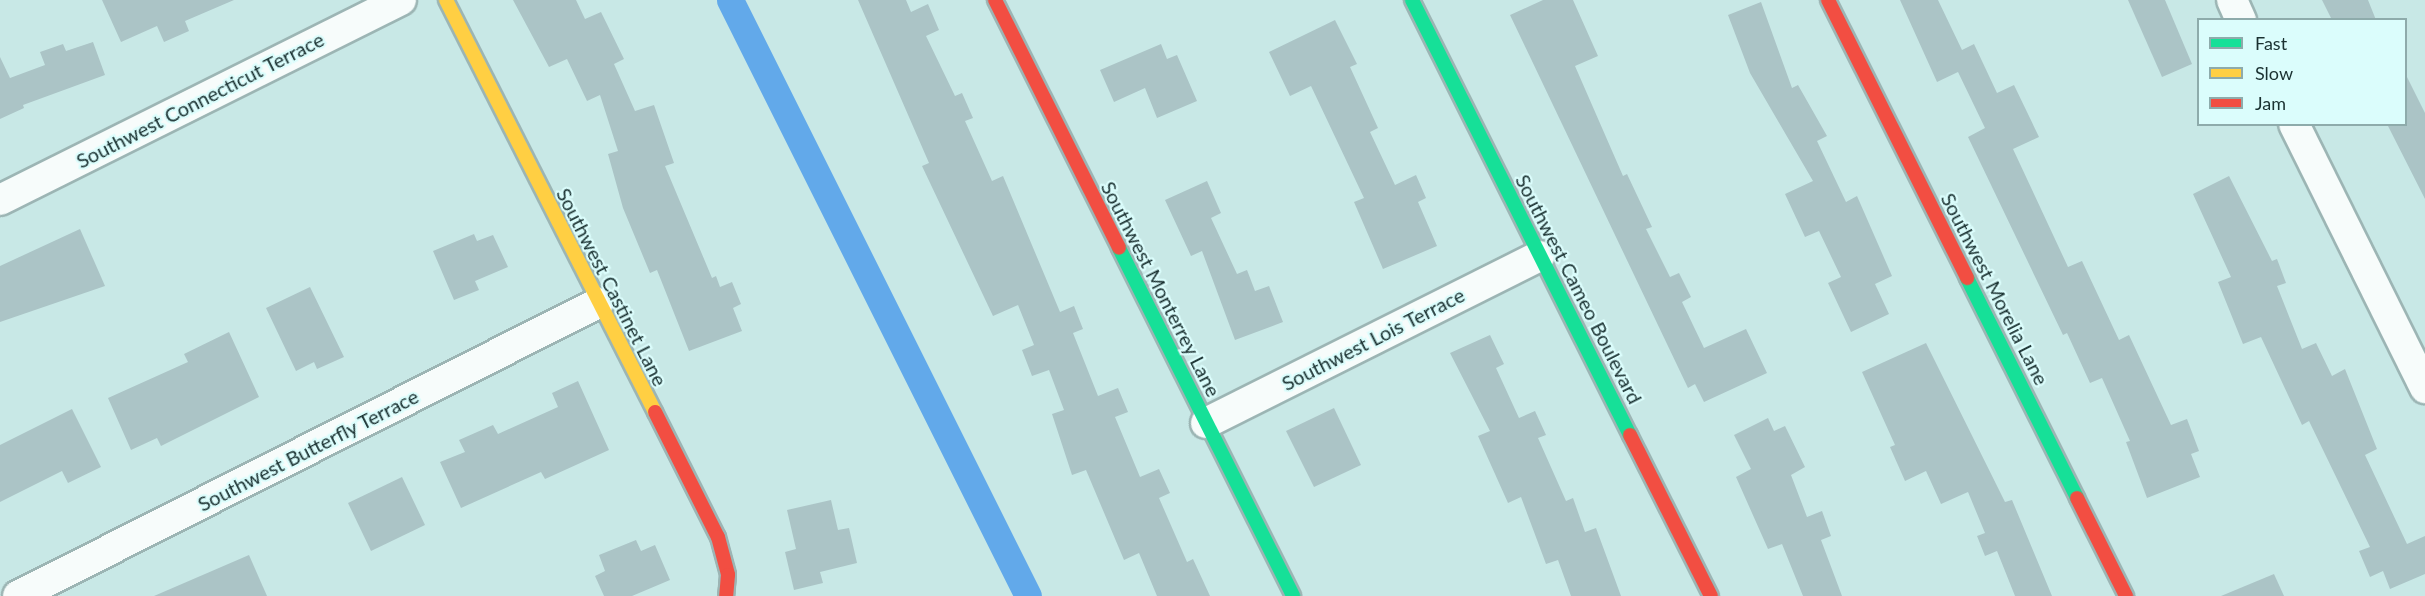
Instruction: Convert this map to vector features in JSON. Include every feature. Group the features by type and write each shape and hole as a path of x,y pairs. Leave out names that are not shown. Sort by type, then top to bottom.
{"street":[{"name":"Southwest Connecticut Terrace","path":"0,200 401,0"},
{"name":"Southwest Castinet Lane","path":"446,0 718,537 728,575 726,596"},
{"name":"Southwest Monterrey Lane","path":"995,0 1293,596"},
{"name":"Southwest Cameo Boulevard","path":"1412,0 1711,596"},
{"name":"Southwest Morelia Lane","path":"1828,0 2126,596"},
{"path":"2232,0 2240,18"},
{"path":"2295,126 2425,388"},
{"name":"Southwest Lois Terrace","path":"1206,423 1540,256"},
{"name":"Southwest Butterfly Terrace","path":"18,596 598,303"}],"building":[{"path":"102,0 234,0 185,21 189,31 164,42 157,26 121,42"},
{"path":"513,0 576,0 585,19 601,12 624,59 614,64 635,111 654,105 674,163 665,166 712,278 716,276 720,287 732,282 741,304 733,308 742,331 689,351 657,270 650,273 623,208 608,154 618,151 600,95 587,101 567,59 549,67"},
{"path":"858,0 906,0 911,12 928,4 939,30 926,36 955,96 962,93 973,118 965,121 992,181 1003,176 1060,312 1074,306 1083,329 1073,333 1098,396 1118,388 1128,412 1115,417 1140,477 1159,469 1170,493 1159,498 1187,562 1193,559 1210,596 1157,596 1139,553 1124,560 1086,470 1072,475 1052,414 1064,410 1049,370 1032,376 1022,350 1034,345 1018,305 993,316 922,166 929,163"},
{"path":"1543,0 1573,0 1598,56 1575,66 1623,176 1627,174 1652,227 1646,229 1670,277 1679,273 1691,297 1682,302 1704,348 1746,329 1767,373 1704,402 1695,384 1688,388 1510,15"},
{"path":"1900,0 1938,0 1962,50 1974,44 1997,93 2014,85 2039,137 2013,149 2068,267 2082,261 2119,340 2129,335 2171,425 2187,419 2199,451 2191,454 2200,477 2147,498 2126,442 2130,441 2102,378 2090,383 2067,333 2063,335 1968,137 1985,128 1958,72 1937,82"},
{"path":"2128,0 2165,0 2192,64 2162,77"},
{"path":"2322,0 2368,0 2375,18 2331,18"},
{"path":"1761,2 1792,88 1798,85 1827,136 1817,141 1846,202 1857,196 1892,276 1875,284 1889,314 1851,332 1828,283 1841,277 1819,231 1805,237 1785,194 1813,181 1750,73 1728,15"},
{"path":"1335,20 1357,64 1350,67 1378,128 1370,132 1395,185 1416,175 1426,198 1418,202 1437,246 1383,269 1354,202 1364,198 1311,86 1290,96 1269,52"},
{"path":"93,42 105,75 23,105 24,108 0,119 0,57 10,78 45,65 40,52 63,44 66,51"},
{"path":"1161,44 1167,59 1177,55 1197,101 1157,118 1145,88 1114,102 1100,70"},
{"path":"2407,77 2425,113 2425,199 2388,126 2407,126"},
{"path":"2229,176 2272,261 2277,259 2286,283 2277,286 2302,349 2316,343 2332,376 2345,369 2377,449 2365,455 2407,544 2425,536 2425,574 2390,589 2383,571 2370,577 2359,551 2370,547 2309,421 2302,425 2261,337 2243,344 2218,282 2231,277 2193,194"},
{"path":"1207,181 1221,213 1211,218 1237,274 1247,270 1255,291 1269,286 1283,322 1235,340 1202,251 1191,256 1165,200"},
{"path":"80,229 105,286 0,322 0,266"},
{"path":"474,234 477,241 493,235 508,267 475,281 479,290 454,300 433,251"},
{"path":"310,287 344,357 317,369 314,362 296,371 266,308"},
{"path":"229,332 259,397 161,446 157,438 131,450 108,398 188,362 184,354"},
{"path":"1490,335 1504,364 1496,368 1519,418 1535,411 1546,435 1538,438 1566,501 1573,498 1585,532 1596,528 1621,596 1571,596 1558,560 1546,564 1521,497 1508,503 1478,436 1490,431 1450,353"},
{"path":"1926,343 2005,502 2012,500 2052,596 2015,596 1997,551 1985,556 1977,536 1985,533 1968,492 1941,504 1926,471 1905,481 1890,447 1895,445 1862,372"},
{"path":"578,381 609,450 545,479 541,472 461,508 440,462 465,452 459,440 493,425 498,434 558,407 552,393"},
{"path":"1334,408 1361,465 1314,487 1286,431"},
{"path":"72,409 101,467 68,483 62,471 0,502 0,445"},
{"path":"1768,418 1774,431 1785,426 1805,467 1791,475 1807,517 1822,511 1831,536 1821,540 1842,596 1803,596 1782,544 1768,549 1736,477 1751,469 1734,435"},
{"path":"402,477 425,525 371,551 348,503"},
{"path":"831,500 838,530 849,528 857,563 820,572 823,583 794,590 785,552 796,549 787,510"},
{"path":"636,540 641,551 655,545 670,580 632,596 604,596 595,576 605,571 599,555"},
{"path":"249,555 267,596 154,596"},
{"path":"2274,574 2284,596 2221,596"}],"waterway":[{"path":"730,0 1028,596"}],"traffic: fast":[{"path":"1412,0 1630,435"},
{"path":"1119,248 1293,596"},
{"path":"1967,278 2077,498"}],"traffic: slow":[{"path":"446,0 655,412"}],"traffic: jam":[{"path":"995,0 1119,248"},
{"path":"1828,0 1967,278"},
{"path":"655,412 718,537 728,575 726,596"},
{"path":"1630,435 1711,596"},
{"path":"2077,498 2126,596"}]}
